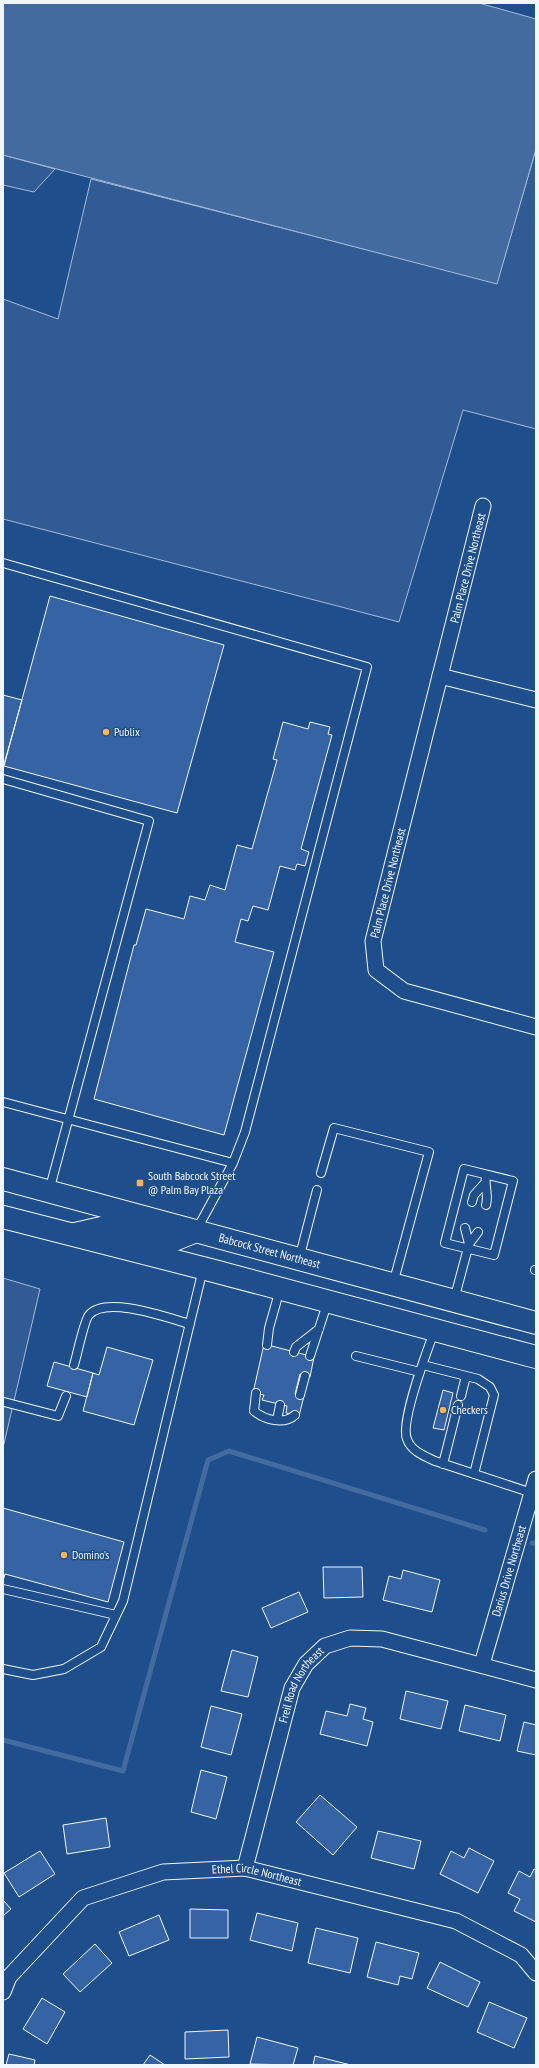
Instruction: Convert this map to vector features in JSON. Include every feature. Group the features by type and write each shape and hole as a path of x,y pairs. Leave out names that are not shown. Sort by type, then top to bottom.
{"main road":[{"name":"Babcock Street Northeast","path":"3,1179 536,1323"},
{"path":"3,1217 204,1268 536,1357"},
{"path":"72,1235 106,1227 169,1242 196,1231"},
{"path":"204,1268 211,1260 231,1251 276,1258 295,1258"}],"street":[{"name":"Palm Place Drive Northeast","path":"483,506 373,941 376,970 404,992 536,1027"},
{"path":"440,676 536,700"},
{"name":"Darius Drive Northeast","path":"482,1664 534,1494 536,1479"},
{"name":"Freil Road Northeast","path":"245,1868 292,1688 306,1664 325,1646 350,1638 382,1639 482,1664 536,1680"},
{"name":"Ethel Circle Northeast","path":"3,1992 9,1977 83,1898 163,1872 245,1868 456,1921 522,1956 536,1973"}],"lane":[{"path":"3,563 367,667 245,1132 233,1163 196,1231"},
{"path":"3,779 149,821 48,1191"},
{"path":"3,1102 233,1163"},
{"path":"321,1173 334,1128 429,1152 393,1285"},
{"path":"464,1169 513,1181 494,1255 468,1246 446,1243 464,1169"},
{"path":"486,1175 484,1184 488,1199 486,1205"},
{"path":"472,1202 474,1195 484,1184"},
{"path":"295,1258 317,1190"},
{"path":"465,1228 468,1246"},
{"path":"454,1301 468,1246 478,1232"},
{"path":"3,1669 33,1675 64,1669 101,1647 123,1601 204,1268"},
{"path":"268,1345 269,1328 280,1288"},
{"path":"310,1356 328,1301"},
{"path":"74,1366 88,1315 98,1308 123,1307 190,1324"},
{"path":"294,1352 296,1347 319,1329"},
{"path":"434,1330 406,1427 406,1438 411,1446 420,1454 443,1464 534,1494"},
{"path":"356,1356 466,1376 478,1379 490,1387 494,1395 474,1474"},
{"path":"300,1395 305,1376"},
{"path":"461,1396 466,1376"},
{"path":"256,1393 254,1411 260,1415 276,1420 289,1421 295,1415"},
{"path":"4,1402 58,1416 66,1396"},
{"path":"276,1420 280,1405"},
{"path":"443,1464 458,1405"},
{"path":"3,1589 116,1615"}],"shaded area":[{"path":"3,3 479,3 536,19 536,149 497,284 3,155"},
{"path":"536,149 536,429 463,410 399,622 3,519 3,299 58,319 91,179 497,283"},
{"path":"3,155 55,169 34,192 3,185"},
{"path":"3,1278 40,1289 3,1448"}],"building":[{"name":"Publix","path":"50,596 224,645 177,813 4,766"},
{"path":"3,695 22,700 4,764 3,764"},
{"path":"283,722 308,729 310,722 330,727 328,734 332,735 301,849 309,852 305,866 297,864 295,870 280,866 268,910 253,906 248,921 241,919 235,942 274,952 224,1135 94,1099 134,945 136,945 146,909 184,919 190,896 205,900 210,885 225,890 237,845 252,849 277,760 273,759"},
{"path":"264,1344 314,1357 310,1377 300,1374 295,1394 304,1396 299,1416 286,1413 287,1406 262,1400 264,1395 253,1393"},
{"path":"107,1347 153,1360 134,1425 83,1411 93,1373 99,1375"},
{"path":"54,1362 93,1373 87,1397 47,1386"},
{"name":"Checkers","path":"443,1390 453,1393 444,1430 433,1428"},
{"path":"3,1508 124,1542 108,1602 5,1574 3,1581"},
{"path":"323,1567 362,1567 363,1597 324,1598"},
{"path":"403,1570 440,1580 432,1612 383,1600 389,1576 401,1579"},
{"path":"299,1592 308,1612 271,1628 262,1608"},
{"path":"232,1650 258,1657 248,1697 221,1691"},
{"path":"406,1691 448,1701 441,1729 400,1719"},
{"path":"350,1704 366,1708 363,1719 373,1722 367,1746 320,1734 326,1711 347,1716"},
{"path":"465,1705 506,1715 500,1741 459,1731"},
{"path":"211,1706 242,1714 231,1755 201,1747"},
{"path":"524,1722 536,1725 536,1755 517,1751"},
{"path":"201,1770 227,1777 216,1819 191,1812"},
{"path":"320,1795 357,1827 333,1855 296,1822"},
{"path":"106,1818 110,1847 67,1854 63,1825"},
{"path":"378,1831 421,1841 414,1869 371,1858"},
{"path":"469,1848 494,1861 478,1893 440,1874 451,1851 464,1858"},
{"path":"40,1851 55,1874 19,1897 4,1873"},
{"path":"534,1869 536,1870 536,1922 514,1911 520,1899 508,1893 519,1871 530,1877"},
{"path":"3,1900 11,1909 3,1916"},
{"path":"190,1909 228,1910 228,1938 190,1938"},
{"path":"257,1913 298,1923 292,1951 250,1940"},
{"path":"159,1915 169,1940 129,1956 119,1932"},
{"path":"316,1928 358,1938 350,1973 308,1963"},
{"path":"376,1942 419,1953 412,1979 400,1976 398,1985 367,1977"},
{"path":"95,1944 112,1963 80,1992 63,1974"},
{"path":"440,1962 480,1982 468,2007 427,1988"},
{"path":"42,1998 65,2012 47,2044 23,2029"},
{"path":"489,2002 527,2018 514,2048 477,2032"},
{"path":"228,2030 229,2057 185,2059 185,2032"},
{"path":"257,2037 298,2048 293,2065 250,2064"},
{"path":"9,2054 35,2060 34,2065 6,2065"},
{"path":"150,2055 165,2065 143,2065"},
{"path":"315,2056 351,2065 313,2065"}],"waterway":[{"path":"3,1740 123,1771 208,1460 229,1451 485,1530"}],"place":[{"name":"Publix","path":"106,732"},
{"name":"South Babcock Street @ Palm Bay Plaza","path":"140,1183"},
{"name":"Checkers","path":"443,1410"},
{"name":"Domino's","path":"64,1555"}]}
